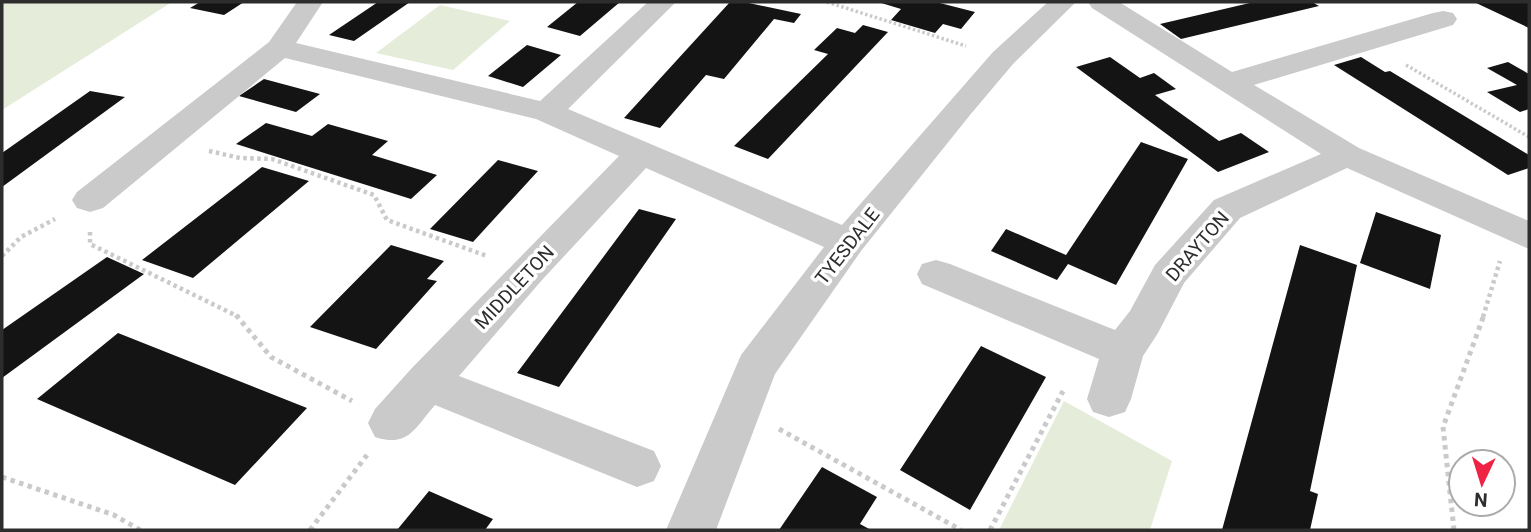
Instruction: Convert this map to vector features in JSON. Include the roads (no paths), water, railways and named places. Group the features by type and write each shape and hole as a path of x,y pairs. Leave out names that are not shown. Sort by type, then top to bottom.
{"street":[{"path":"90,200 279,48 310,2"},
{"path":"547,112 663,2"},
{"name":"TYESDALE","path":"691,530 756,367 848,242 1003,58 1063,2"},
{"path":"1101,2 1347,155 1519,232"},
{"path":"1230,82 1443,19"},
{"path":"279,48 547,112 848,242"},
{"name":"MIDDLETON","path":"391,423 528,270 640,154"},
{"name":"DRAYTON","path":"1109,399 1123,351 1144,321 1169,275 1227,209 1347,155"},
{"path":"936,274 1123,351"},
{"path":"426,382 637,466"}]}
